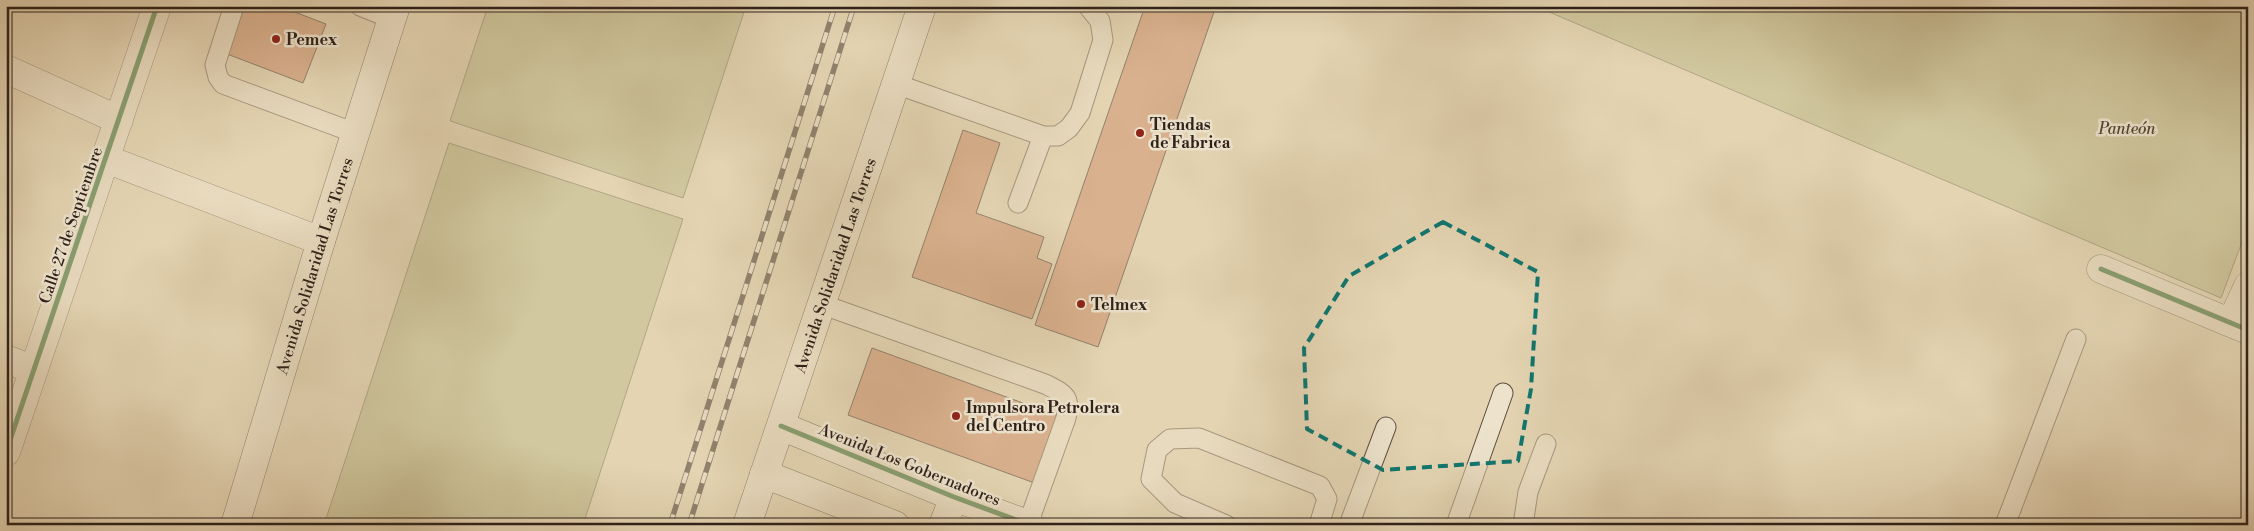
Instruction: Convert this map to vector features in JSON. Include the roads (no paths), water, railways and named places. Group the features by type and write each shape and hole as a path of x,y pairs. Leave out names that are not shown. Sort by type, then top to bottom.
{"street":[{"name":"Calle 27 de Septiembre","path":"6,452 14,403 34,370 157,6"},
{"name":"Avenida Solidaridad Las Torres","path":"747,525 922,6"},
{"name":"Avenida Solidaridad Las Torres","path":"234,525 320,241 394,13"},
{"path":"6,69 119,120"},
{"path":"106,158 320,241"},
{"path":"2101,269 2240,326 2248,286"},
{"path":"6,359 34,370"},
{"name":"Avenida Los Gobernadores","path":"781,426 954,496 1029,524"},
{"path":"764,474 895,525"},
{"path":"943,525 954,496"}],"lane":[{"path":"234,6 215,66 218,77 223,84 355,133"},
{"path":"360,6 394,13"},
{"path":"896,84 1043,136 1058,136 1069,128 1080,113 1103,40 1100,21 1088,6"},
{"path":"1018,203 1043,136"},
{"path":"821,304 1045,384 1066,398 1069,406 1066,418 1029,524"},
{"path":"2005,525 2076,339"},
{"path":"1456,525 1504,393"},
{"path":"1349,525 1386,427"},
{"path":"1226,525 1176,503 1152,479 1157,450 1170,438 1199,438 1320,486 1327,499 1319,525"},
{"path":"1523,525 1528,492 1546,444"}],"railway":[{"path":"670,525 835,6"},
{"path":"689,525 854,6"}],"place":[{"name":"Pemex","path":"276,39"},
{"name":"Tiendas de Fabrica","path":"1140,133"},
{"name":"Telmex","path":"1081,304"},
{"name":"Impulsora Petrolera del Centro","path":"956,416"}],"park label":[{"name":"Panteón","path":"2127,128"}]}
